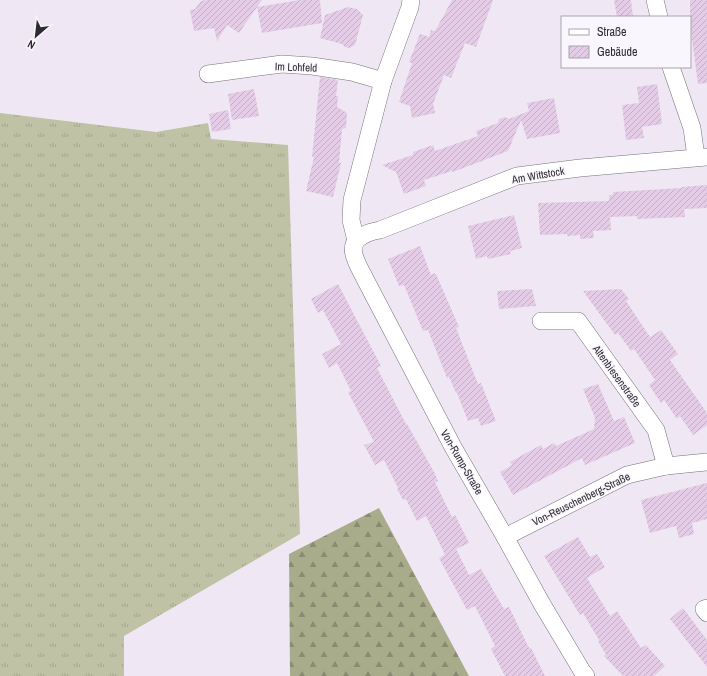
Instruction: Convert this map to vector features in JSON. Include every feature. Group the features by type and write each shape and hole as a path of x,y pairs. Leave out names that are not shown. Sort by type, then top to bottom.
{"street":[{"path":"356,241 351,220 352,200 383,81 410,7 411,0"},
{"path":"655,0 659,16"},
{"name":"Im Lohfeld","path":"208,74 282,64 312,66 352,72 383,81"},
{"path":"671,68 702,157"},
{"name":"Am Wittstock","path":"356,241 363,235 380,230 517,176 580,168 702,157"},
{"name":"Von-Rump-Straße","path":"356,241 353,247 355,257 364,277 453,447 542,604 586,676"},
{"name":"Altenbiesenstraße","path":"542,321 578,321 656,430 666,466"},
{"name":"Von-Reuschenberg-Straße","path":"505,537 627,474 666,466 707,462"},
{"path":"707,608 704,608 707,613"}],"green space":[{"path":"0,113 156,132 208,123 211,139 288,145 300,534 124,636 124,676 0,676"},
{"path":"379,508 469,676 290,676 289,554"}],"building":[{"path":"262,0 239,33 227,25 217,41 214,28 194,31 190,10 195,9 201,1"},
{"path":"300,0 320,0 322,23 262,33 257,7"},
{"path":"452,0 493,0 476,47 465,43 451,78 444,75 433,104 435,113 412,118 410,106 399,102 412,63 409,62 420,34 429,37 431,30 435,31"},
{"path":"614,0 631,0 633,16 617,16"},
{"path":"690,0 707,0 707,83 698,84 690,16"},
{"path":"348,7 357,9 363,15 355,45 350,48 345,47 342,44 320,38 325,15"},
{"path":"320,77 338,80 336,96 338,96 337,107 347,113 346,128 342,129 339,163 341,163 333,197 306,191 314,157 312,157"},
{"path":"657,84 662,124 642,127 644,138 626,140 622,105 639,103 637,87"},
{"path":"254,89 259,116 232,120 228,94"},
{"path":"554,98 560,133 527,139 521,120 508,151 453,172 452,171 424,180 426,186 404,194 396,172 382,165 413,155 413,152 433,145 435,151 478,136 476,131 498,123 499,119 505,117 509,119 529,111 527,103"},
{"path":"228,110 231,129 212,132 209,114"},
{"path":"707,185 707,208 684,209 685,217 637,219 637,216 610,217 611,230 593,231 594,238 580,239 580,235 567,236 567,234 540,235 538,203 609,201 609,195 613,195 613,192"},
{"path":"514,215 522,248 510,251 511,254 488,259 487,256 476,259 468,226"},
{"path":"420,246 431,275 436,274 459,327 456,328 478,384 481,383 496,421 481,426 478,418 468,421 457,393 449,377 447,378 428,330 423,331 404,285 399,286 388,259"},
{"path":"338,284 381,366 377,368 406,424 434,472 438,481 435,482 452,517 455,515 469,543 456,549 469,575 481,569 504,609 509,607 529,648 531,648 545,676 505,676 491,649 495,646 475,606 467,610 439,558 445,555 426,516 417,521 406,499 403,500 397,489 398,488 384,460 375,465 364,445 374,442 348,392 351,391 337,363 329,368 322,354 341,344 323,310 318,313 311,299"},
{"path":"532,289 536,306 499,309 497,291"},
{"path":"621,289 629,299 626,301 650,337 661,330 678,354 670,360 707,413 707,425 693,435 680,416 677,419 664,400 661,403 649,385 655,380 634,349 631,351 618,333 615,335 583,291"},
{"path":"598,384 614,421 624,417 635,443 585,465 582,458 513,495 500,472 512,465 510,462 541,445 543,449 554,443 556,446 594,429 595,418 583,389"},
{"path":"707,483 707,519 692,523 694,534 679,538 676,526 650,533 641,500"},
{"path":"578,537 590,557 597,554 605,567 587,578 610,616 617,611 641,648 646,645 665,666 654,676 623,676 604,656 606,655 598,641 599,640 583,613 580,615 544,556"},
{"path":"683,608 707,640 707,667 670,619"}]}
